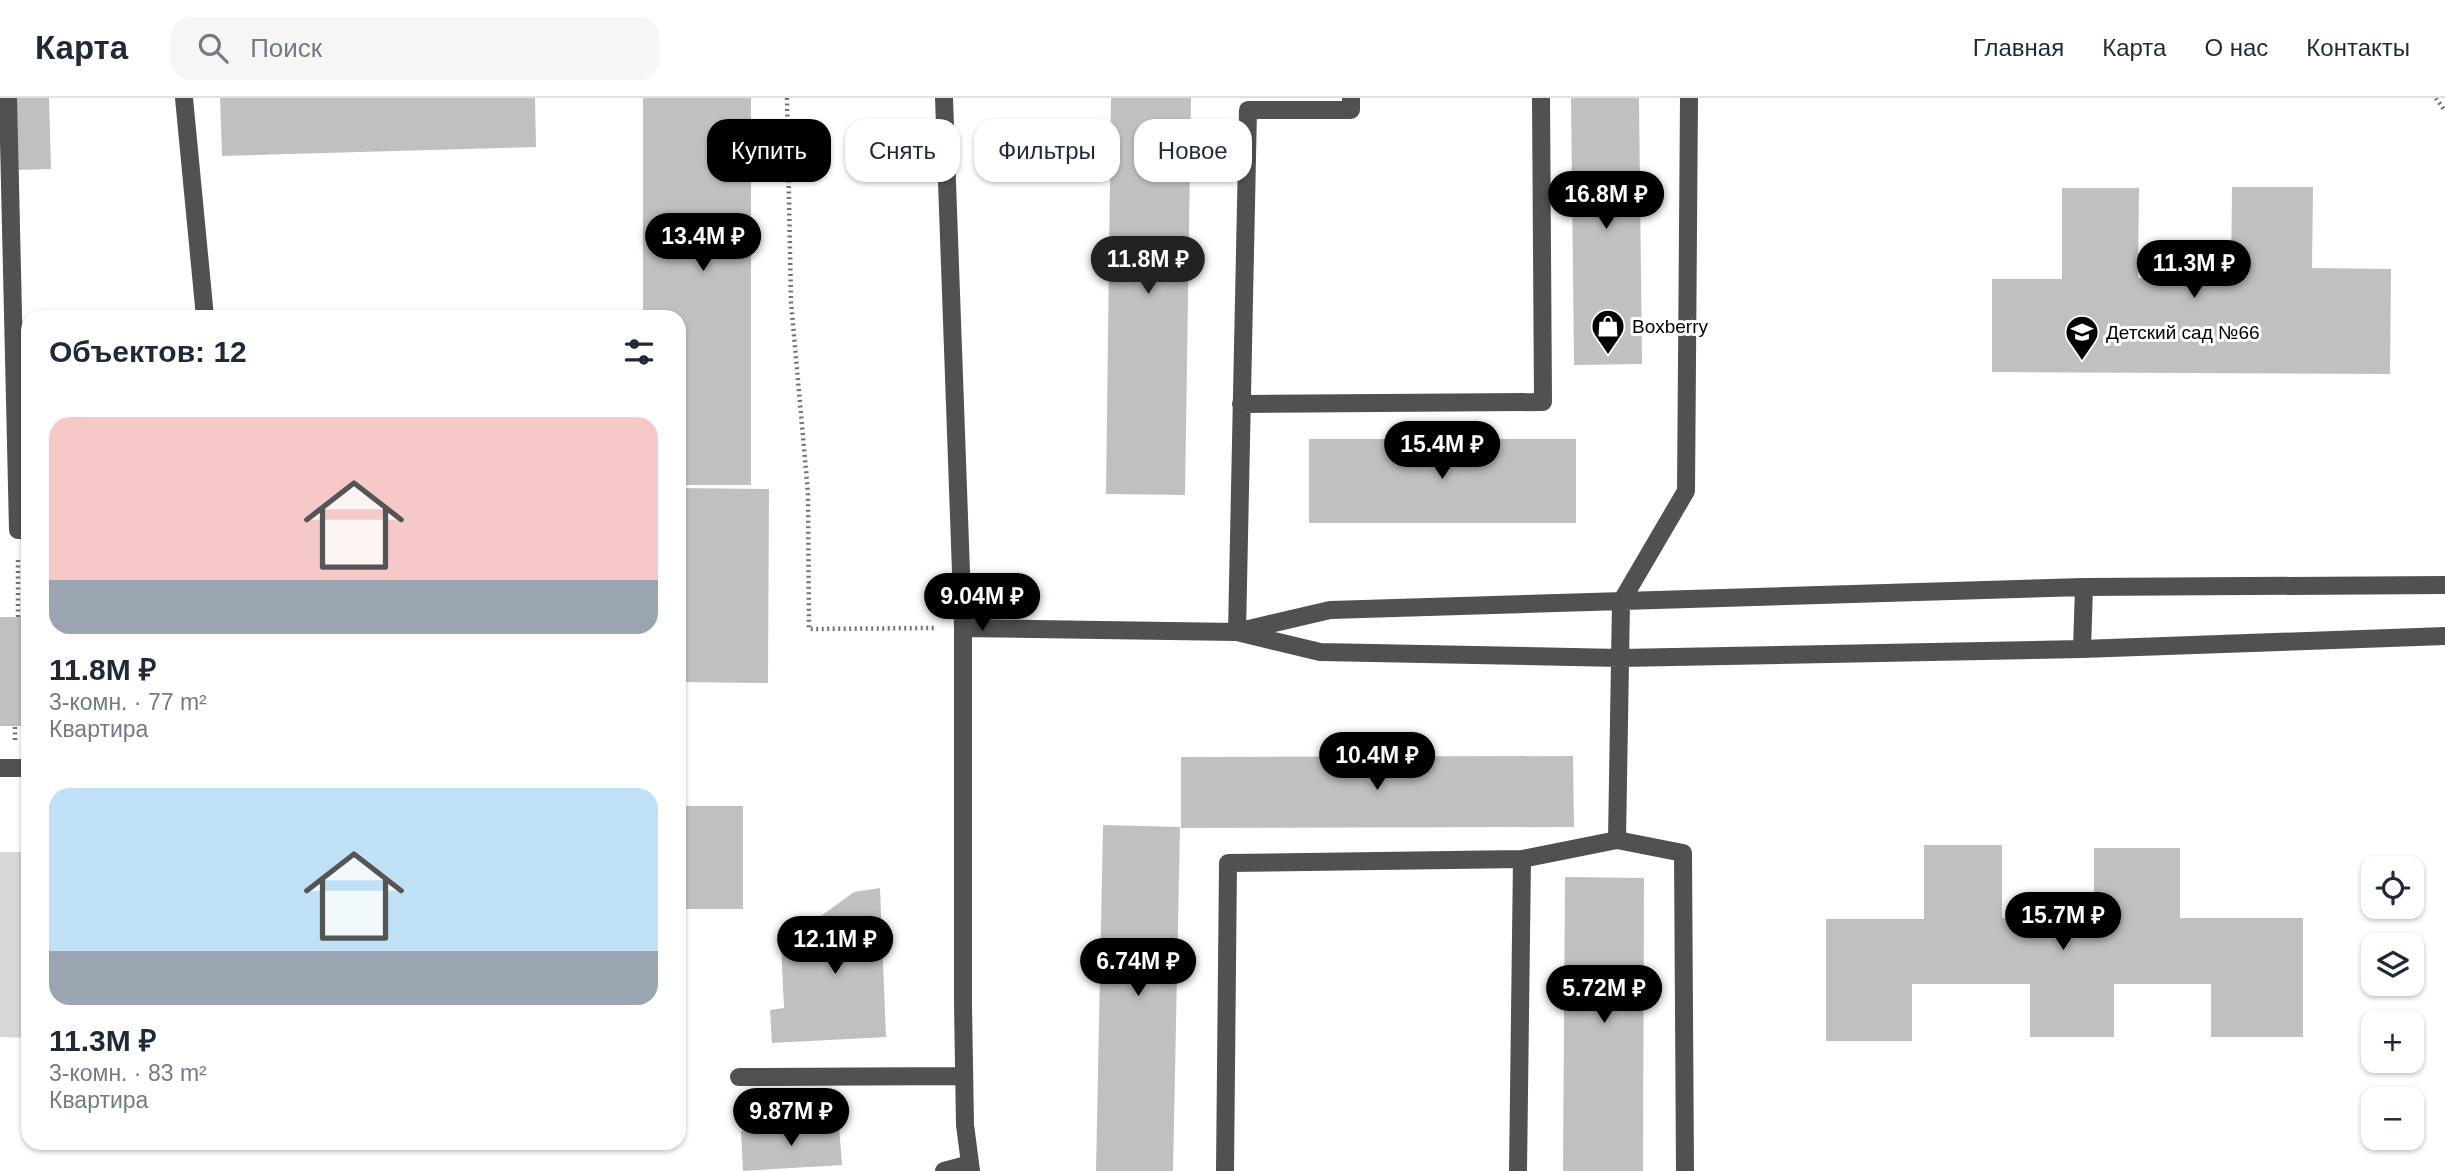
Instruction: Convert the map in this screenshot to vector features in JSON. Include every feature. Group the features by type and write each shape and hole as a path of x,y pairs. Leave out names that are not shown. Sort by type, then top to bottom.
{"street":[{"path":"8,98 21,472"},
{"path":"184,98 204,310"},
{"path":"944,98 962,628 964,1076 970,1168 944,1171"},
{"path":"1237,632 1248,110 1351,110 1351,98"},
{"path":"1241,404 1543,402 1541,98"},
{"path":"1617,840 1621,602 1686,491 1689,98"},
{"path":"1237,632 1330,610 2084,587 2445,585"},
{"path":"2082,649 2084,587"},
{"path":"962,628 1237,632 1320,652 1620,658 2082,649 2445,636"},
{"path":"0,768 21,768"},
{"path":"1225,1171 1228,863 1522,859 1617,840 1683,853 1685,1171"},
{"path":"1518,1171 1522,859"},
{"path":"739,1077 964,1076"}],"path":[{"path":"787,98 791,302 808,493 809,629 962,628"},
{"path":"2436,98 2445,111"},
{"path":"18,617 21,565"}],"shaded area":[{"path":"0,852 21,852 21,1038 0,1037"}],"building":[{"path":"13,98 49,98 51,169 15,170"},
{"path":"220,98 535,98 536,147 222,156"},
{"path":"643,98 751,98 751,119 707,119 707,182 751,182 751,485 686,485 686,310 643,310"},
{"path":"1111,98 1191,98 1191,119 1134,119 1134,182 1190,182 1185,495 1106,494 1110,182 1120,182 1120,119 1111,119"},
{"path":"1571,98 1639,98 1642,364 1574,365"},
{"path":"2232,187 2313,187 2312,268 2391,269 2390,374 1992,372 1992,279 2062,279 2062,188 2139,188 2138,278 2231,278"},
{"path":"1309,439 1576,439 1576,523 1309,523"},
{"path":"686,488 769,489 768,683 686,682"},
{"path":"0,617 21,617 21,726 0,726"},
{"path":"1573,756 1574,827 1181,828 1181,757"},
{"path":"686,806 743,806 743,909 686,909"},
{"path":"1103,825 1180,827 1173,1171 1096,1171"},
{"path":"1924,845 2002,845 2002,918 2094,918 2094,848 2180,848 2180,918 2303,918 2303,1037 2211,1037 2211,984 2114,984 2114,1037 2030,1037 2030,984 1912,984 1912,1041 1826,1041 1826,919 1924,919"},
{"path":"1565,877 1644,878 1643,1171 1563,1171"},
{"path":"880,888 886,1037 772,1043 770,1010 784,1008 781,945 854,892"},
{"path":"839,1125 842,1165 743,1171 741,1131"}],"place":[{"name":"Boxberry","path":"1608,356"},
{"name":"Детский сад №66","path":"2082,362"}]}
